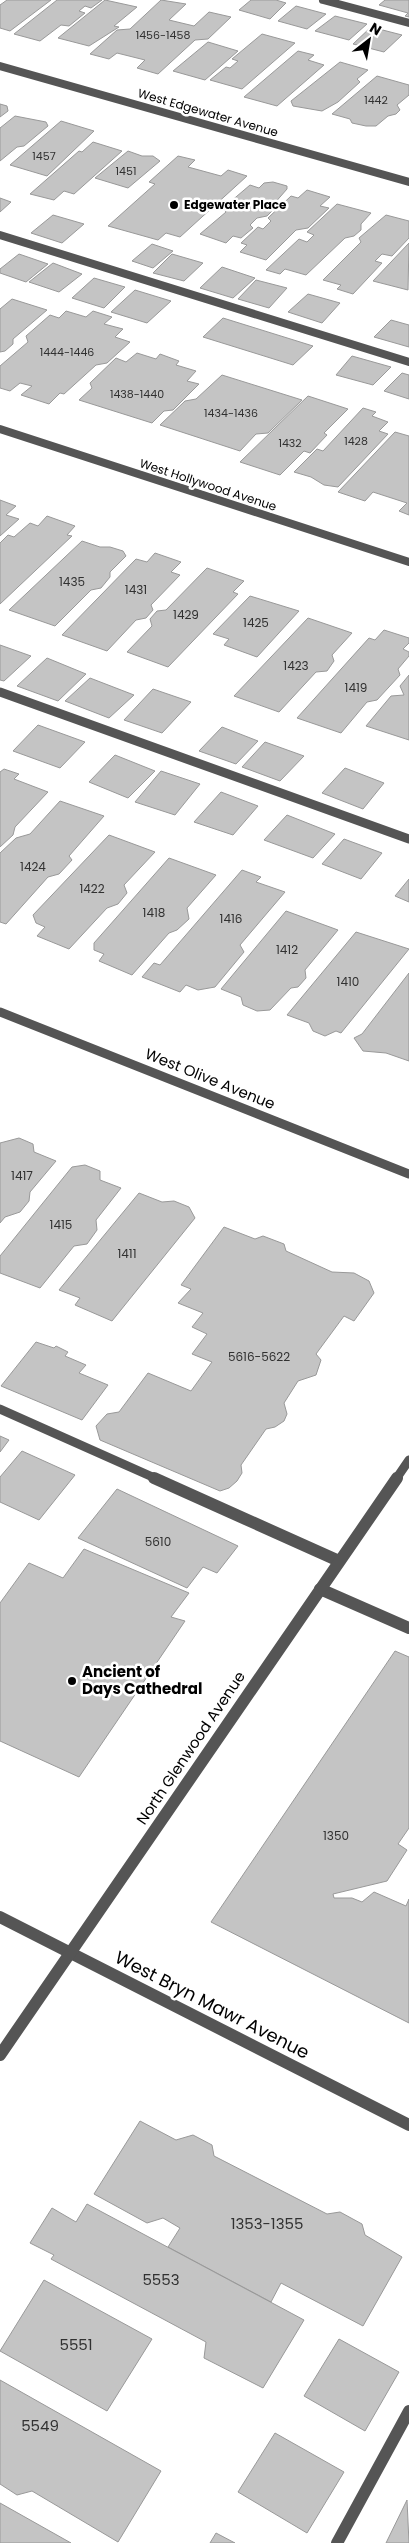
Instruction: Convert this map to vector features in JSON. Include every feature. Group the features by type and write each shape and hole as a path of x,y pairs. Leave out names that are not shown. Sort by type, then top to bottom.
{"street":[{"path":"324,0 409,23"},
{"name":"West Edgewater Avenue","path":"0,66 409,182"},
{"path":"0,235 409,362"},
{"name":"West Hollywood Avenue","path":"0,429 409,562"},
{"path":"0,692 409,839"},
{"name":"West Olive Avenue","path":"0,1012 409,1174"},
{"path":"0,1409 339,1561"},
{"name":"North Glenwood Avenue","path":"0,2055 409,1460"},
{"path":"320,1589 409,1628"},
{"name":"West Bryn Mawr Avenue","path":"0,1917 409,2125"},
{"path":"337,2543 409,2411"}],"building":[{"path":"7,0 51,0 10,31 0,28 0,5"},
{"path":"57,0 102,0 91,8 85,6 79,11 85,13 69,26 61,25 40,41 14,34"},
{"path":"105,0 137,7 114,26 119,27 89,46 58,38"},
{"path":"161,0 186,4 169,20 194,26 209,12 231,17 208,39 195,40 158,74 137,68 145,60 117,53 109,59 90,54 117,30 130,29"},
{"path":"251,0 276,0 286,3 270,19 239,10"},
{"path":"385,0 409,0 409,17 405,16 408,13 379,5"},
{"path":"296,6 326,14 307,29 278,21"},
{"path":"335,16 367,24 349,40 315,31"},
{"path":"371,27 402,35 384,52 353,44"},
{"path":"262,34 295,43 242,89 210,80 226,67 230,68 238,61 232,59"},
{"path":"208,42 238,51 205,80 173,71"},
{"path":"298,51 314,55 308,60 324,65 277,106 244,97"},
{"path":"340,62 368,70 357,79 360,82 338,102 322,111 293,106 291,101"},
{"path":"377,76 409,85 409,95 397,105 400,110 396,114 388,116 376,126 366,126 352,123 350,119 332,114"},
{"path":"0,104 7,106 8,111 0,117"},
{"path":"15,116 46,122 48,126 24,146 17,147 0,161 0,128"},
{"path":"61,121 94,131 47,176 10,165"},
{"path":"93,142 122,151 74,194 64,191 54,200 30,194 79,151 82,152"},
{"path":"128,151 142,156 153,156 160,161 128,188 95,178"},
{"name":"Edgewater Place","path":"178,156 195,160 188,167 221,176 228,170 247,176 180,237 166,233 158,240 108,226 155,184 149,182"},
{"path":"273,182 287,186 287,189 273,205 274,209 267,216 257,218 250,225 253,228 241,238 233,236 226,243 200,234 226,212 223,208 250,185 259,188 264,183"},
{"path":"307,190 330,197 320,206 329,208 308,228 296,230 266,260 240,252 247,245 241,243 258,227 263,229 271,221 268,218 291,196 298,198"},
{"path":"0,198 11,202 0,212"},
{"path":"337,204 371,213 361,224 361,230 354,236 345,238 306,275 285,269 280,274 266,270 299,239 307,242 314,235 307,232"},
{"path":"53,215 84,224 62,243 31,233"},
{"path":"386,215 409,221 409,238 392,256 382,254 375,261 382,263 353,294 337,289 341,285 323,280 361,242 359,238"},
{"path":"409,243 408,290 373,281"},
{"path":"152,244 173,251 153,268 132,261"},
{"path":"19,254 48,264 26,282 0,273 0,269"},
{"path":"172,254 203,263 184,281 153,273"},
{"path":"53,263 82,274 59,292 29,282"},
{"path":"222,267 255,278 233,298 200,288"},
{"path":"94,278 125,287 104,308 72,298"},
{"path":"256,280 287,288 269,308 238,299"},
{"path":"135,290 171,301 147,323 111,312"},
{"path":"308,294 340,303 322,323 288,312"},
{"path":"12,299 47,310 13,339 13,344 5,351 0,352 0,309"},
{"path":"66,311 86,317 93,311 112,317 104,324 123,329 115,337 130,342 107,363 96,365 64,394 60,393 49,404 21,395 32,386 20,383 10,391 0,388 0,366 28,342 26,336 50,315 59,318"},
{"path":"223,318 313,346 293,365 203,337"},
{"path":"391,320 409,325 409,347 374,337"},
{"path":"137,353 156,359 160,354 179,361 176,365 196,371 187,381 199,384 173,410 164,411 152,423 79,400 92,388 90,383 116,358 126,362"},
{"path":"352,356 391,367 373,385 336,375"},
{"path":"402,373 409,375 409,399 384,391"},
{"path":"222,375 302,400 268,433 256,434 240,451 160,425 185,401 196,399"},
{"path":"308,396 348,409 324,433 327,435 310,453 304,451 280,475 240,462"},
{"path":"363,408 376,412 372,416 388,422 379,431 388,434 338,487 324,485 311,477 294,472 317,449 323,451"},
{"path":"395,432 409,436 409,515 399,511 407,503 373,492 365,501 338,492"},
{"path":"0,500 16,506 6,515 19,519 0,536"},
{"path":"47,516 75,526 67,535 72,536 0,604 0,543 8,535 14,537 30,523 38,526"},
{"path":"82,541 100,547 110,547 123,551 126,556 110,572 110,577 101,588 91,590 55,626 9,610"},
{"path":"155,553 181,562 171,572 180,575 151,605 153,610 146,618 136,620 107,651 62,635 136,559 147,562"},
{"path":"207,568 244,581 233,592 238,594 168,667 127,652 152,626 150,619 157,611 166,610"},
{"path":"250,596 299,611 257,657 224,645 229,639 213,634"},
{"path":"308,618 352,633 332,655 334,661 327,671 316,672 279,712 234,696"},
{"path":"384,630 409,638 409,643 403,649 409,652 409,656 398,669 400,675 377,700 367,702 341,733 297,718 369,638 375,640"},
{"path":"0,645 31,656 4,681 0,680"},
{"path":"47,658 86,674 58,701 17,686"},
{"path":"409,675 409,740 366,726 391,696 404,695 400,686"},
{"path":"90,678 134,695 109,718 65,701"},
{"path":"153,689 191,702 162,733 124,720"},
{"path":"38,725 85,742 60,768 13,751"},
{"path":"222,727 258,741 236,764 199,751"},
{"path":"265,742 304,756 280,781 242,767"},
{"path":"115,755 155,771 128,798 89,782"},
{"path":"345,768 384,783 363,809 322,793"},
{"path":"4,769 19,774 14,779 48,792 15,827 13,835 0,847 0,772"},
{"path":"161,771 200,784 175,815 135,802"},
{"path":"221,792 258,806 233,835 194,822"},
{"path":"60,801 104,816 69,856 72,860 59,874 48,877 6,924 0,922 0,853 16,838 30,834"},
{"path":"287,815 335,834 313,858 264,840"},
{"path":"109,835 155,852 124,885 127,893 118,904 107,908 69,949 37,936 45,927 36,923 33,915"},
{"path":"344,839 382,853 361,879 322,864"},
{"path":"169,858 216,875 187,908 189,919 177,930 169,933 132,975 99,961 104,954 94,950 94,943"},
{"path":"242,870 261,877 256,882 285,892 240,945 244,952 215,987 198,990 186,985 180,992 142,977 154,963 160,965"},
{"path":"409,879 409,902 395,896"},
{"path":"286,911 338,930 305,970 306,978 298,987 291,988 270,1010 257,1011 243,1005 241,997 221,989"},
{"path":"356,932 409,949 341,1033 336,1031 325,1036 313,1031 309,1023 287,1015"},
{"path":"409,973 409,1061 386,1053 363,1051 354,1038 362,1034"},
{"path":"19,1138 33,1144 34,1152 56,1161 30,1192 29,1201 20,1212 5,1217 0,1223 0,1143"},
{"path":"85,1165 100,1171 100,1180 121,1188 96,1220 97,1230 87,1244 74,1246 40,1288 0,1273 0,1256 72,1167"},
{"path":"139,1193 162,1202 174,1201 189,1207 195,1218 112,1321 75,1305 80,1298 59,1290"},
{"path":"224,1227 255,1239 263,1236 284,1244 286,1251 332,1272 354,1273 369,1281 374,1293 354,1321 344,1316 316,1354 321,1360 316,1375 298,1381 284,1403 287,1414 284,1421 275,1427 266,1429 241,1465 242,1473 237,1481 229,1488 220,1491 100,1440 96,1426 107,1414 119,1412 148,1373 191,1391 212,1362 192,1354 207,1334 192,1327 203,1313 178,1303 191,1289 181,1285"},
{"path":"36,1342 54,1348 56,1346 68,1352 65,1356 86,1365 79,1373 108,1385 82,1420 1,1386"},
{"path":"0,1436 9,1440 0,1452"},
{"path":"22,1451 75,1475 39,1520 0,1502 0,1477"},
{"path":"117,1489 238,1546 217,1573 203,1567 187,1588 78,1538"},
{"name":"Ancient of Days Cathedral","path":"84,1549 189,1593 171,1617 185,1621 79,1777 0,1741 0,1603 29,1563 63,1578"},
{"path":"395,1651 409,1657 409,1828 398,1844 407,1850 387,1881 333,1894 334,1898 352,1898 362,1902 374,1892 406,1906 409,1899 409,2023 211,1922"},
{"path":"140,2121 176,2140 193,2135 212,2145 214,2156 327,2214 340,2212 362,2224 365,2235 402,2257 363,2326 281,2283 271,2302 168,2247 180,2228 163,2218 147,2223 94,2194"},
{"path":"87,2204 304,2320 263,2388 204,2358 206,2342 51,2259 54,2255 30,2243 52,2208 76,2222"},
{"path":"44,2280 152,2339 107,2411 0,2351"},
{"path":"339,2339 399,2372 365,2431 304,2396"},
{"path":"0,2380 161,2471 118,2542 32,2491 17,2495 0,2484"},
{"path":"275,2433 344,2472 307,2533 238,2492"},
{"path":"407,2500 409,2543 386,2543"},
{"path":"0,2503 71,2543 0,2543"},
{"path":"216,2533 235,2543 210,2543"}],"place":[{"name":"Edgewater Place","path":"174,205"},
{"name":"Ancient of Days Cathedral","path":"72,1681"}]}
